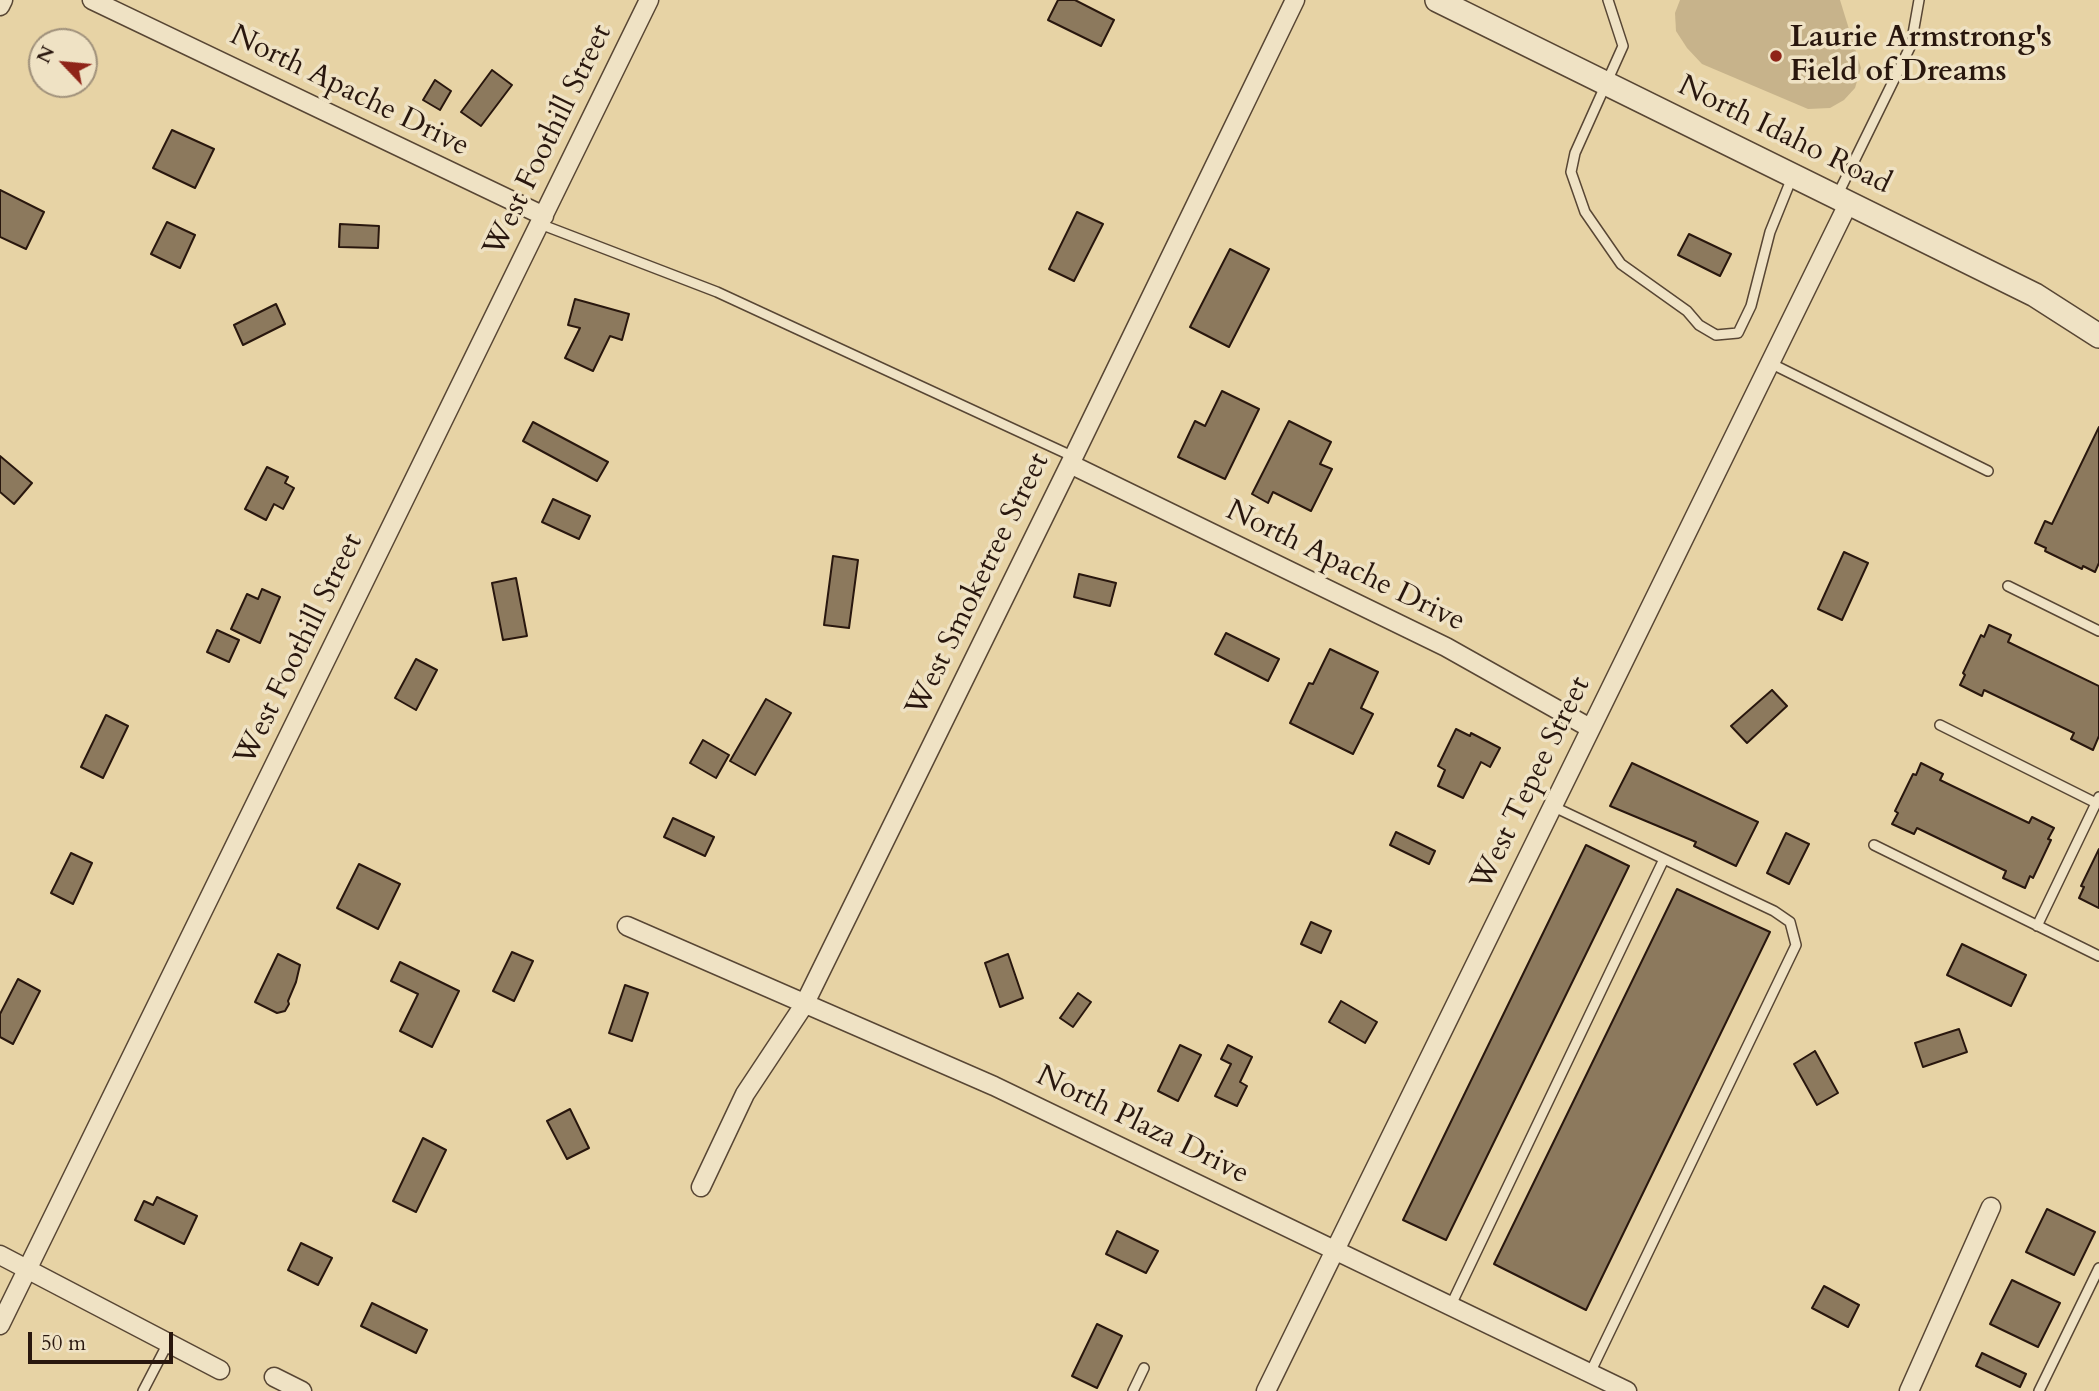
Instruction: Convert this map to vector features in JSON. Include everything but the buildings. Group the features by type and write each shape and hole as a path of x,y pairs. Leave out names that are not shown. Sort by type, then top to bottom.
{"street":[{"path":"0,6 3,0"},
{"name":"North Apache Drive","path":"92,0 542,220"},
{"name":"West Foothill Street","path":"0,1325 649,0"},
{"name":"West Smoketree Street","path":"701,1187 745,1094 804,1004 1072,461 1295,0"},
{"name":"North Idaho Road","path":"1437,0 2035,295 2099,336"},
{"name":"West Tepee Street","path":"1266,1391 1770,363 1843,199"},
{"name":"North Apache Drive","path":"1072,461 1446,647 1590,728"},
{"name":"North Plaza Drive","path":"627,926 994,1086 1627,1391"},
{"path":"1909,1391 1991,1207"},
{"path":"0,1255 220,1370"},
{"path":"274,1377 302,1391"}],"lane":[{"path":"1608,0 1623,46 1575,153 1571,172 1584,212 1621,264 1687,311 1699,326 1716,335 1738,333 1751,306 1770,232 1793,175"},
{"path":"1843,199 1911,45 1919,0"},
{"path":"542,220 717,292 1072,461"},
{"path":"1770,363 1988,471"},
{"path":"2008,586 2099,631"},
{"path":"1940,726 2098,800 2037,926"},
{"path":"1552,806 1774,911 1790,922 1796,945 1590,1373"},
{"path":"1874,845 2099,956"},
{"path":"1451,1306 1664,859"},
{"path":"2039,1391 2099,1268"},
{"path":"144,1391 168,1343"},
{"path":"1133,1391 1144,1368"}],"shaded area":[{"name":"Laurie Armstrong's Field of Dreams","path":"1680,0 1840,0 1861,68 1855,88 1844,100 1830,108 1808,109 1702,64 1676,31 1675,13"}],"place":[{"name":"Laurie Armstrong's Field of Dreams","path":"1776,56"}]}
